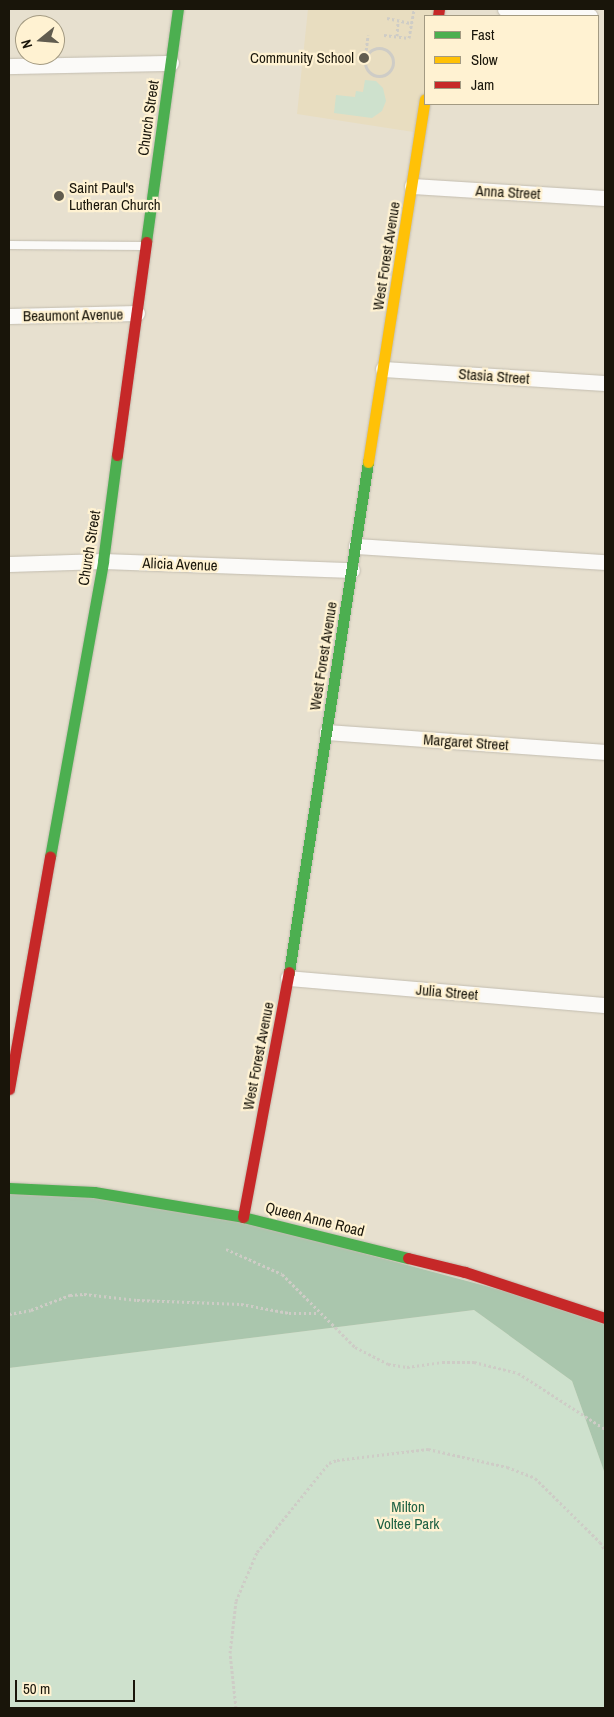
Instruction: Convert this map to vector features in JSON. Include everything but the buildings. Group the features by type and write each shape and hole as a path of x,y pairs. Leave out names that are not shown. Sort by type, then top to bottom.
{"street":[{"name":"Church Street","path":"9,1089 103,562 178,9"},
{"path":"505,9 578,15"},
{"path":"9,66 171,63"},
{"name":"West Forest Avenue","path":"243,1216 288,978 424,105"},
{"name":"Anna Street","path":"412,186 605,198"},
{"name":"Beaumont Avenue","path":"9,316 137,313"},
{"name":"Stasia Street","path":"383,369 605,383"},
{"path":"356,546 605,562"},
{"name":"Alicia Avenue","path":"9,564 103,562 352,570"},
{"name":"Margaret Street","path":"327,732 605,752"},
{"name":"Julia Street","path":"288,978 605,1005"},
{"name":"Queen Anne Road","path":"9,1188 94,1192 243,1216 465,1272 605,1318"}],"lane":[{"path":"9,245 146,246"}],"path":[{"path":"384,35 409,38 414,9"},
{"path":"387,18 411,23"},
{"path":"397,36 398,21"},
{"path":"365,60 368,53 376,49 384,50 391,56 392,64 388,72 379,76 373,75 367,70 365,60 368,35"},
{"path":"360,59 365,60"},
{"path":"372,81 373,75"},
{"path":"226,1248 282,1274 355,1347 388,1364 407,1367 442,1362 474,1362 518,1373 605,1429"},
{"path":"9,1314 31,1310 70,1295 84,1294 137,1300 241,1304 289,1313 319,1313"},
{"path":"236,1708 230,1653 236,1601 257,1552 329,1463 337,1460 428,1449 507,1467 535,1478 605,1550"}],"shaded area":[{"name":"Community School","path":"308,9 439,9 438,15 424,15 424,105 420,133 297,114"}],"green space":[{"path":"365,80 376,81 383,88 386,101 382,111 372,118 334,113 336,95 355,97 356,91 363,92"},
{"path":"9,1188 183,1205 605,1318 605,1474 572,1381 474,1310 9,1368"},
{"name":"Milton Voltee Park","path":"474,1310 572,1381 605,1474 605,1708 9,1708 9,1368"}],"traffic: fast":[{"path":"146,242 178,9"},
{"path":"50,857 103,561 117,455"},
{"path":"289,972 368,462"},
{"path":"9,1188 94,1192 243,1217 408,1258"}],"traffic: slow":[{"path":"368,462 424,105"}],"traffic: jam":[{"path":"438,15 439,9"},
{"path":"117,455 146,242"},
{"path":"9,1089 50,857"},
{"path":"243,1217 289,972"},
{"path":"408,1258 465,1272 605,1318"}],"place":[{"name":"Community School","path":"364,58"},
{"name":"Saint Paul's Lutheran Church","path":"59,196"}]}
